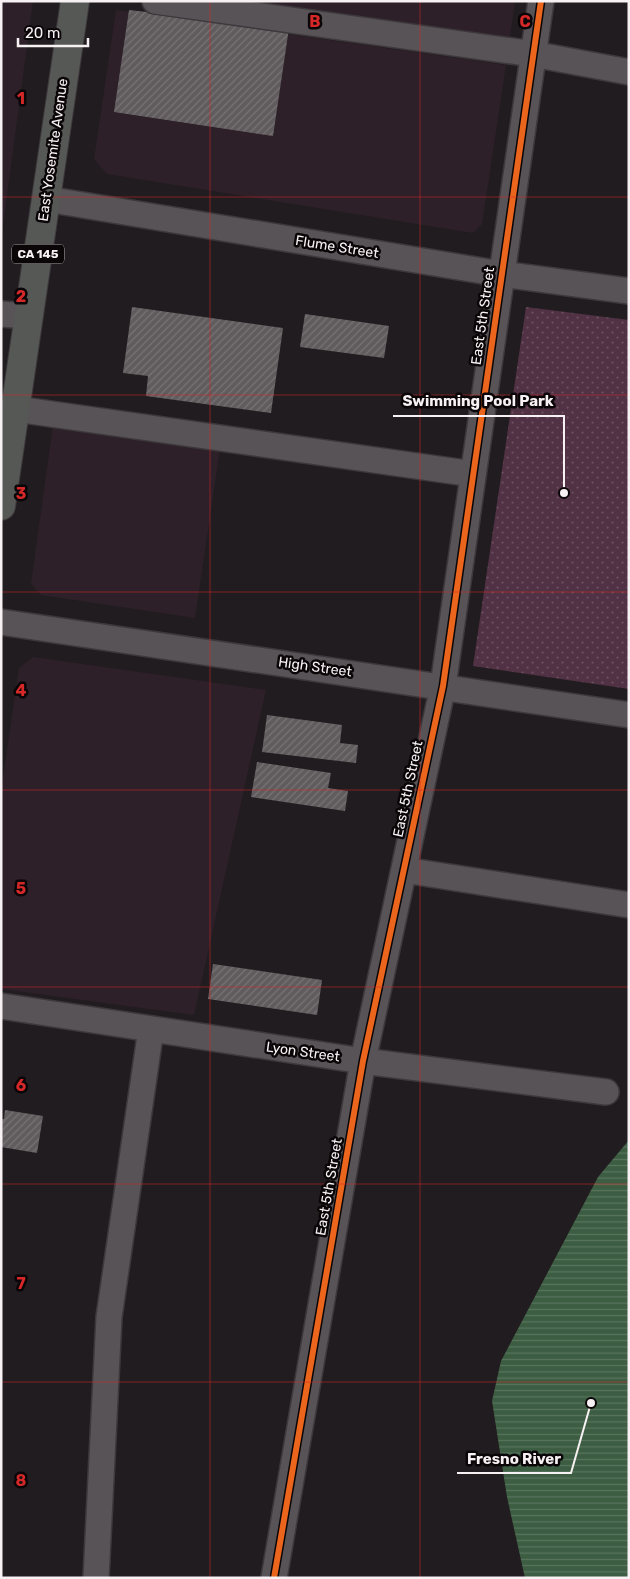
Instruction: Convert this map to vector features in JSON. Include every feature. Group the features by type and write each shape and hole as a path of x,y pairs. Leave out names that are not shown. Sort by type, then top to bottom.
{"main road":[{"name":"East Yosemite Avenue","path":"1,506 75,1"}],"street":[{"path":"156,1 272,10 629,72"},
{"name":"East 5th Street","path":"274,1578 363,1061 443,686 541,1"},
{"name":"Flume Street","path":"46,199 501,274 629,291"},
{"path":"1,314 29,316"},
{"path":"16,409 473,474"},
{"name":"High Street","path":"1,622 629,714"},
{"path":"404,870 629,906"},
{"name":"Lyon Street","path":"1,1006 363,1061 606,1092"},
{"path":"96,1578 109,1317 151,1029"}],"shaded area":[{"path":"1,1 33,1 1,240"},
{"path":"205,1 515,1 509,44"},
{"path":"116,10 506,65 482,224 473,233 107,174 94,159"},
{"path":"526,307 629,320 629,689 473,666"},
{"path":"53,425 220,449 195,618 41,595 31,584"},
{"path":"33,657 266,690 194,1015 1,989 1,791 19,668"},
{"path":"629,1140 629,1578 525,1578 507,1497 492,1401 501,1361 598,1177"}],"building":[{"path":"129,10 289,28 273,136 114,112"},
{"path":"132,307 283,328 271,413 146,396 148,376 123,373"},
{"path":"305,314 389,326 384,358 300,347"},
{"path":"267,715 342,725 340,743 358,745 356,763 262,752"},
{"path":"257,762 331,773 328,788 348,791 345,811 251,797"},
{"path":"213,964 322,980 317,1015 208,999"},
{"path":"5,1110 43,1116 37,1153 1,1147 1,1119 4,1119"}],"cycle path":[{"path":"274,1578 363,1061 443,686 541,1"}],"place":[{"name":"Swimming Pool Park","path":"564,493"},
{"name":"Fresno River","path":"591,1403"}]}
